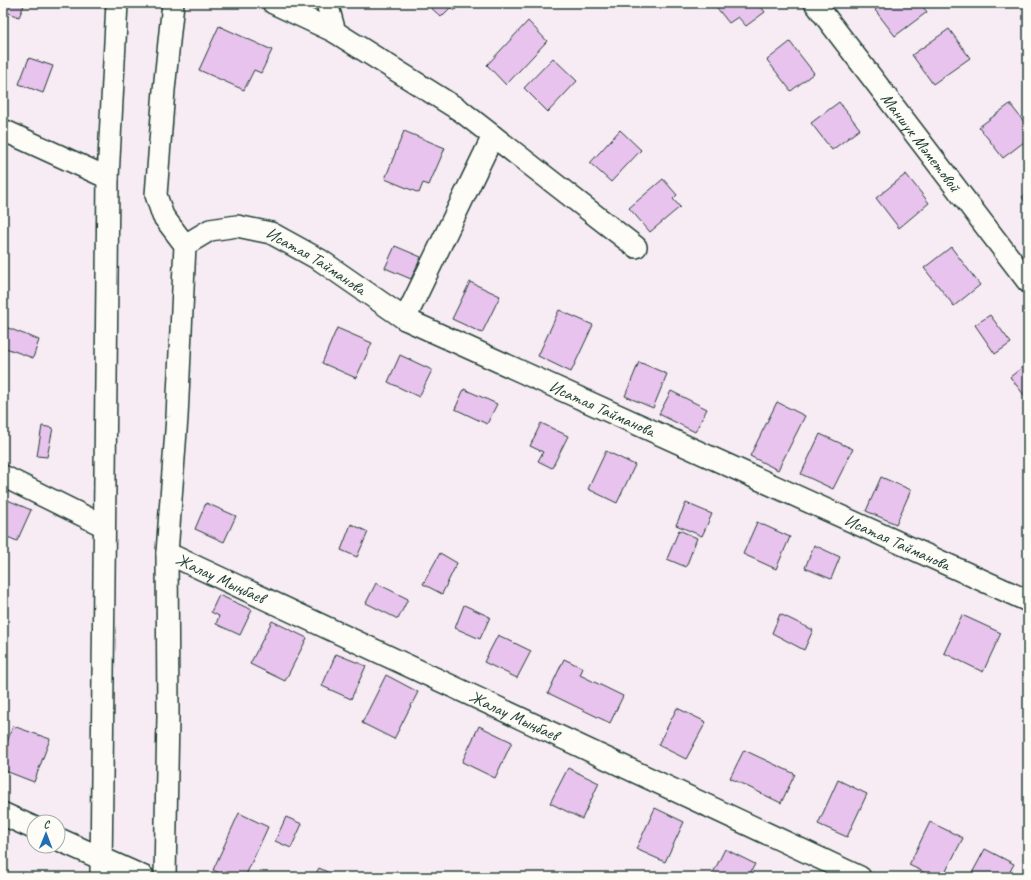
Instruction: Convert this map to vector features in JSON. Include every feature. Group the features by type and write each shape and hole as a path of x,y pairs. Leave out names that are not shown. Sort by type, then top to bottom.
{"street":[{"path":"101,868 108,178 117,3"},
{"path":"166,877 168,716 167,553 177,417 186,245 163,216 156,195 164,90 173,3"},
{"path":"273,3 335,32 461,111 636,247"},
{"path":"327,3 335,32"},
{"name":"Маншүк Мәметовой","path":"815,3 1028,282"},
{"path":"3,130 108,178"},
{"path":"405,319 493,136"},
{"name":"Исатая Тайманова","path":"186,245 210,230 237,226 271,232 320,260 405,319 1028,601"},
{"path":"3,476 104,526"},
{"name":"Жалау Мыңбаев","path":"167,553 860,877"},
{"path":"3,814 26,824"},
{"path":"66,844 101,868 143,877"}],"building":[{"path":"3,3 25,3 19,17 3,11"},
{"path":"426,3 461,3 454,11 451,7 441,17"},
{"path":"713,3 758,3 765,12 746,26 738,17 729,23"},
{"path":"884,3 920,3 927,12 895,36 875,10"},
{"path":"528,21 547,41 506,85 487,65"},
{"path":"219,26 272,50 261,73 254,70 244,90 199,70"},
{"path":"949,29 970,58 933,84 912,55"},
{"path":"790,42 814,73 791,91 767,60"},
{"path":"29,58 53,66 43,93 19,84"},
{"path":"553,58 577,81 548,112 524,88"},
{"path":"839,102 860,129 832,150 811,123"},
{"path":"1010,104 1028,127 1028,139 1003,158 979,127"},
{"path":"620,130 641,150 611,182 590,163"},
{"path":"404,131 445,148 429,185 423,183 419,193 385,179"},
{"path":"906,174 929,203 899,228 876,198"},
{"path":"663,179 677,195 673,199 680,207 650,232 629,208"},
{"path":"1028,193 1028,206 1022,197"},
{"path":"395,246 421,257 411,279 385,268"},
{"path":"951,247 980,285 954,306 924,268"},
{"path":"470,282 500,296 482,333 452,319"},
{"path":"559,310 593,325 571,372 538,356"},
{"path":"990,315 1011,343 995,354 975,325"},
{"path":"3,326 39,340 33,358 3,347"},
{"path":"337,328 372,343 356,378 322,363"},
{"path":"400,355 432,370 419,397 388,382"},
{"path":"639,362 667,374 653,408 625,396"},
{"path":"1028,363 1028,400 1010,377"},
{"path":"464,389 497,404 487,424 455,409"},
{"path":"671,391 707,409 695,432 659,414"},
{"path":"777,402 805,416 778,470 750,456"},
{"path":"541,423 568,436 552,468 538,461 543,452 530,446"},
{"path":"42,426 53,428 47,457 37,456"},
{"path":"820,434 853,449 833,489 801,474"},
{"path":"606,451 635,465 617,503 588,489"},
{"path":"881,477 911,490 896,524 866,511"},
{"path":"3,498 31,510 17,541 5,536 3,541"},
{"path":"206,503 236,516 224,542 195,529"},
{"path":"686,503 712,514 702,536 676,525"},
{"path":"757,522 790,537 776,569 743,554"},
{"path":"351,524 368,532 357,557 341,550"},
{"path":"679,530 697,538 686,567 667,559"},
{"path":"814,545 840,557 831,579 805,568"},
{"path":"440,553 457,563 442,594 423,584"},
{"path":"376,583 408,599 398,619 366,603"},
{"path":"219,595 252,610 240,635 216,624 219,616 211,612"},
{"path":"464,605 490,617 480,639 455,628"},
{"path":"780,614 813,630 804,650 772,633"},
{"path":"962,615 1001,633 983,672 944,653"},
{"path":"272,621 307,638 285,681 250,664"},
{"path":"498,635 531,651 517,678 484,662"},
{"path":"336,654 366,666 351,699 322,686"},
{"path":"564,659 583,668 580,675 623,696 610,723 548,693"},
{"path":"386,675 418,692 394,739 362,723"},
{"path":"677,708 706,722 686,759 658,745"},
{"path":"13,726 50,739 34,782 3,770 3,753"},
{"path":"479,726 512,742 495,778 462,762"},
{"path":"744,750 795,774 781,803 730,778"},
{"path":"568,768 599,783 582,819 550,803"},
{"path":"838,780 867,794 847,837 818,824"},
{"path":"655,808 684,822 665,862 636,849"},
{"path":"239,813 268,827 245,877 228,877 213,870"},
{"path":"286,817 302,824 291,848 275,841"},
{"path":"930,822 963,838 943,877 934,877 909,865"},
{"path":"725,849 755,864 748,877 711,877"},
{"path":"985,849 1014,864 1007,877 970,877"},
{"path":"319,868 338,877 314,877"}]}
